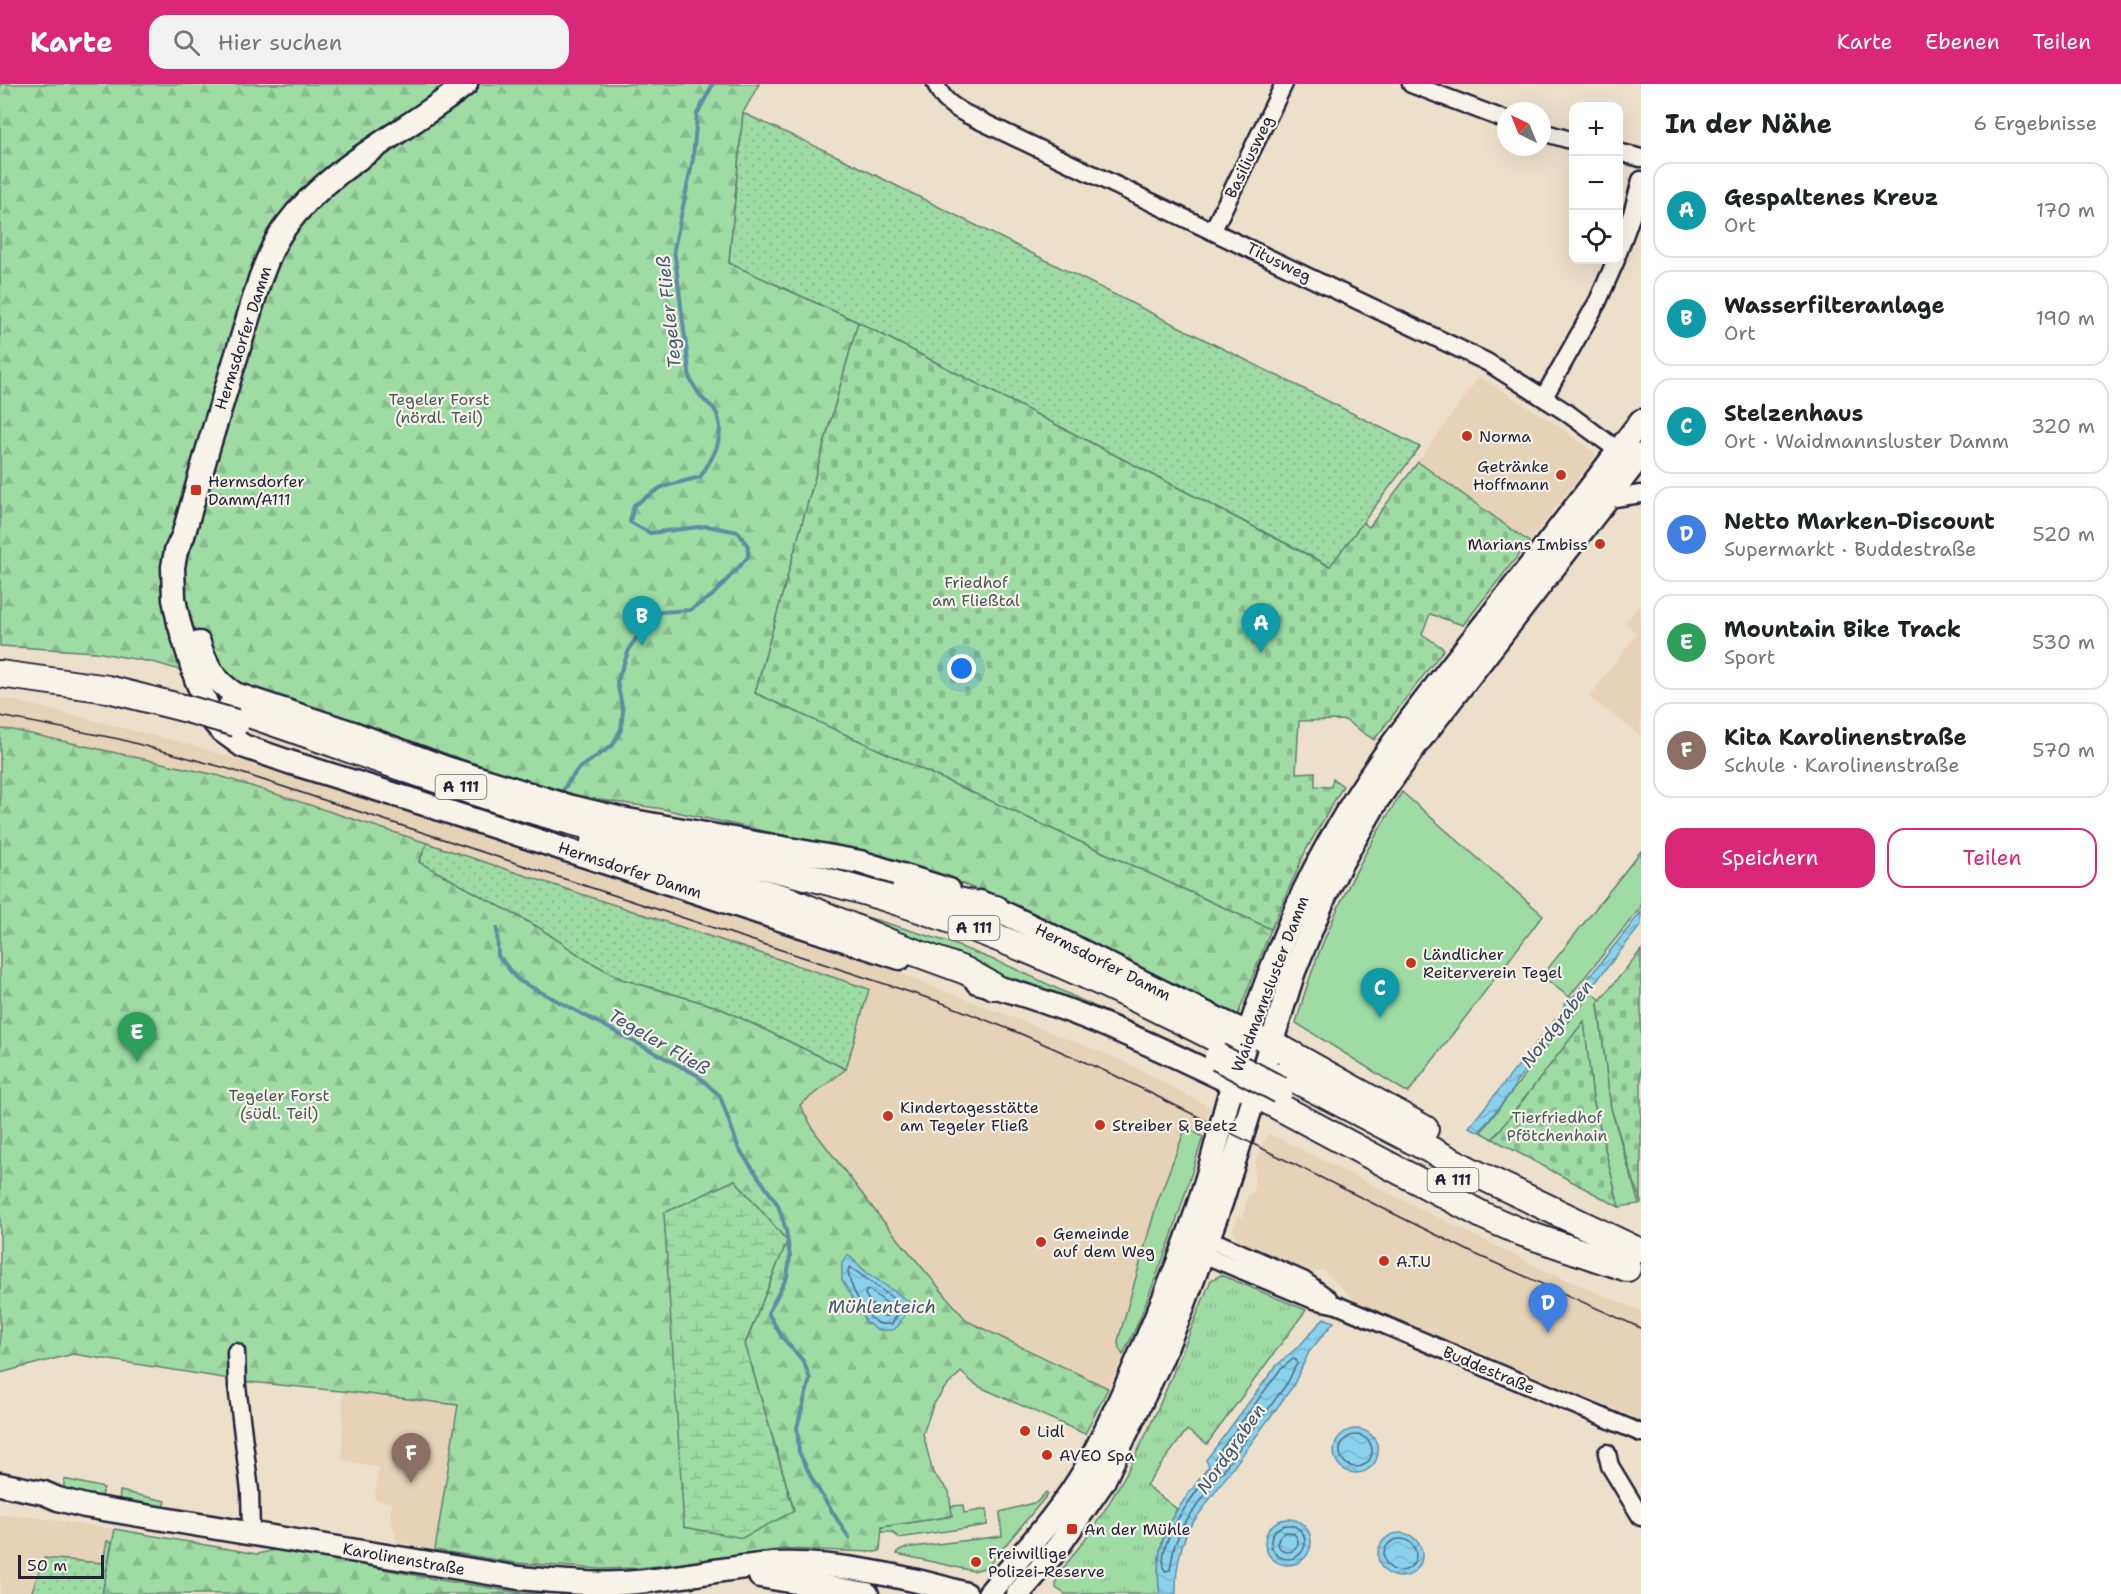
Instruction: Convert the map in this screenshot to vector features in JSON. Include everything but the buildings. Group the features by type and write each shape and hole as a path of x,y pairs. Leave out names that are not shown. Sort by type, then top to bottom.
{"highway":[{"name":"A 111","path":"0,662 96,675 547,815 797,874 882,897 959,922 1084,973 1282,1082 1635,1264"},
{"name":"A 111","path":"0,674 184,701"},
{"name":"A 111","path":"233,716 484,808 588,840 840,901 948,934 1064,980 1220,1049"},
{"path":"588,840 641,859 786,899 895,945 966,971 993,986"},
{"path":"710,855 746,855 768,858 996,909"},
{"path":"1260,1038 1545,1194 1608,1237"},
{"name":"A 111","path":"1282,1082 1608,1237 1635,1264"},
{"path":"1255,1094 1484,1216 1522,1233 1635,1264"}],"main road":[{"name":"Hermsdorfer Damm","path":"466,84 324,186 303,205 284,228 269,255 247,317 183,536 176,551 172,581 179,623 196,679 214,722 230,738 243,746 963,979 993,986 1115,1028 1255,1094"},
{"name":"Waidmannsluster Damm","path":"989,1594 1044,1530 1083,1472 1126,1386 1163,1302 1196,1242 1205,1184 1233,1083 1260,1038 1294,971 1324,898 1346,855 1379,798 1416,745 1608,499 1634,459 1641,421"},
{"name":"Waidmannsluster Damm","path":"1018,1594 1039,1571 1078,1520 1114,1461 1160,1362 1196,1242 1255,1094 1260,1038 1276,960 1305,889 1334,834 1364,783 1402,729 1634,459"},
{"name":"Hermsdorfer Damm","path":"183,536 186,547 185,582 188,606 201,650 212,674 220,684 235,694 532,796 622,819 860,862 913,878 1029,923 1187,1005 1260,1038"},
{"name":"Karolinenstraße","path":"0,1484 44,1492 58,1499 85,1506 519,1578 634,1583 772,1564 806,1564 880,1574 966,1594"},
{"name":"Karolinenstraße","path":"0,1497 48,1504 85,1506"},
{"path":"1039,1571 1040,1585 1044,1594"},
{"name":"Karolinenstraße","path":"666,1579 763,1576 862,1593"}],"street":[{"name":"Titusweg","path":"936,84 949,105 966,114 1487,362 1544,397 1634,459"},
{"name":"Basiliusweg","path":"1213,230 1284,84"},
{"path":"1411,84 1497,117"},
{"path":"1551,135 1569,140"},
{"path":"1623,153 1641,158"},
{"path":"1623,239 1641,180"},
{"path":"1544,397 1598,301 1614,264"},
{"path":"1608,499 1641,494"},
{"name":"Buddestraße","path":"1196,1242 1314,1300 1337,1305 1641,1433"},
{"path":"236,1352 237,1386 250,1491 251,1532"},
{"path":"1607,1453 1610,1466 1641,1517"}],"shaded area":[{"path":"1479,377 1559,426 1594,452 1595,456 1529,542 1418,462"},
{"path":"1641,604 1641,736 1589,697 1637,634 1625,623"},
{"path":"0,698 195,746 256,764 884,967 1121,1060 1210,1107 1202,1136 1186,1128 1157,1203 1118,1341 1123,1355 1108,1388 967,1321 879,1216 815,1132 800,1105 846,1069 869,988 220,776 0,729"},
{"path":"1268,1133 1548,1272 1641,1311 1641,1420 1359,1304 1323,1270 1313,1272 1238,1240 1233,1229 1237,1216 1242,1217 1248,1196 1254,1191 1255,1162"},
{"path":"343,1391 459,1405 435,1550 397,1542 390,1516 392,1503 374,1499 379,1468 342,1460"},
{"path":"0,1515 33,1517 115,1529 112,1542 107,1542 103,1563 45,1558 31,1594 0,1594"}],"green space":[{"name":"Tegeler Forst (nördl. Teil)","path":"0,84 759,84 743,113 729,263 858,322 755,693 1271,929 1237,1017 1036,914 939,874 887,858 663,809 560,794 366,725 156,663 96,652 0,646"},
{"path":"743,113 839,157 1420,447 1330,566 858,322 729,263"},
{"name":"Friedhof am Fließtal","path":"858,322 1329,566 1362,522 1369,527 1418,462 1529,542 1463,625 1430,614 1422,634 1444,649 1374,740 1345,720 1299,721 1296,773 1315,772 1315,786 1331,787 1333,779 1343,786 1306,850 1271,929 755,693"},
{"name":"Tegeler Forst (südl. Teil)","path":"0,729 220,776 427,843 419,862 538,927 587,960 622,979 718,1007 846,1069 800,1105 815,1132 879,1216 967,1321 1108,1388 1085,1434 980,1387 961,1372 944,1389 933,1405 923,1434 933,1473 949,1491 952,1516 882,1527 880,1551 783,1549 686,1563 601,1569 516,1563 435,1550 458,1405 249,1382 73,1354 0,1373","holes":["735,1180 787,1241 745,1344 794,1510 684,1527","848,1255 866,1272 866,1322 842,1280"]},
{"name":"Ländlicher Reiterverein Tegel","path":"1402,792 1543,915 1408,1093 1296,1023 1315,962 1340,903 1369,847"},
{"path":"427,843 869,989 846,1069 718,1007 622,979 587,960 538,927 419,862"},
{"path":"1641,851 1641,907 1569,997 1542,976"},
{"path":"844,910 948,942 1009,966 1151,1033 965,968"},
{"path":"1641,950 1641,1204 1611,1108 1598,1003"},
{"path":"1592,993 1601,1000 1598,1004 1611,1108 1639,1204 1619,1207 1593,1099 1584,1022 1493,1139 1481,1132 1543,1051"},
{"name":"Tierfriedhof Pfötchenhain","path":"1584,1021 1593,1099 1619,1207 1493,1139"},
{"path":"1186,1127 1203,1137 1171,1238 1123,1355 1118,1341 1157,1203"},
{"path":"735,1180 787,1241 745,1344 794,1511 742,1538 684,1527 664,1213"},
{"path":"1221,1275 1306,1310 1207,1444 1187,1430 1146,1485 1177,1509 1166,1529 1160,1550 1158,1571 1160,1594 1065,1594 1056,1588 1056,1577 1093,1529 1127,1472 1166,1391 1211,1280"},
{"path":"64,1479 104,1488 100,1498 64,1491"},
{"path":"120,1491 166,1501 164,1509 119,1501"},
{"path":"1046,1492 1048,1494 989,1565 984,1568 973,1571 897,1554 904,1548 1002,1536 1000,1512 1037,1502"},
{"path":"963,1505 964,1513 987,1509 987,1525 899,1538 892,1532 881,1532 882,1527 952,1516 951,1506"},
{"path":"115,1529 257,1554 280,1549 440,1580 521,1593 542,1594 102,1594"},
{"path":"107,1541 112,1542 102,1594 31,1594 44,1558 103,1563"}],"water":[{"name":"Nordgraben","path":"1641,912 1641,925 1515,1083 1515,1087 1479,1132 1469,1127 1563,1010 1566,1002 1574,996"},
{"name":"Mühlenteich","path":"848,1255 866,1272 911,1303 898,1326 893,1330 877,1330 866,1322 842,1280 842,1263"},
{"name":"Nordgraben","path":"1324,1318 1334,1322 1309,1352 1293,1386 1188,1529 1178,1561 1176,1594 1160,1594 1158,1573 1163,1539 1177,1510 1209,1466 1206,1460 1276,1366 1301,1344"},
{"path":"1356,1429 1372,1435 1378,1451 1372,1467 1356,1473 1340,1467 1334,1451 1340,1435"},
{"path":"1288,1519 1304,1526 1311,1542 1304,1558 1288,1565 1272,1558 1265,1542 1272,1526"},
{"path":"1400,1533 1415,1540 1422,1555 1415,1570 1400,1577 1385,1570 1378,1555 1385,1540"}],"waterway":[{"name":"Tegeler Fließ","path":"563,790 578,769 613,745 621,729 623,711 617,682 630,647 647,623 661,612 690,610 712,596 748,557 748,546 738,532 707,526 650,533 630,522 634,505 662,487 700,477 714,454 719,438 719,421 716,412 701,397 690,379 674,249 693,159 697,114 713,84"},
{"name":"Tegeler Fließ","path":"497,928 498,956 518,980 697,1075 720,1096 739,1149 778,1205 786,1230 790,1257 787,1277 768,1313 782,1337 804,1362 810,1379 797,1427 799,1452 813,1481 849,1538"}],"tram line":[{"path":"0,716 119,739 229,769 940,1002 1019,1033 1114,1075 1475,1254 1641,1328"}],"place":[{"name":"Norma","path":"1467,436"},
{"name":"Getränke Hoffmann","path":"1561,475"},
{"name":"Hermsdorfer Damm/A111","path":"196,490"},
{"name":"Marians Imbiss","path":"1600,544"},
{"name":"Wasserfilteranlage","path":"642,646"},
{"name":"Gespaltenes Kreuz","path":"1261,653"},
{"name":"Ländlicher Reiterverein Tegel","path":"1411,963"},
{"name":"Stelzenhaus","path":"1380,1018"},
{"name":"Mountain Bike Track","path":"137,1062"},
{"name":"Kindertagesstätte am Tegeler Fließ","path":"888,1116"},
{"name":"Streiber & Beetz","path":"1100,1125"},
{"name":"Gemeinde auf dem Weg","path":"1041,1242"},
{"name":"A.T.U","path":"1384,1261"},
{"name":"Netto Marken-Discount","path":"1548,1333"},
{"name":"Lidl","path":"1025,1431"},
{"name":"AVEO Spa","path":"1047,1455"},
{"name":"Kita Karolinenstraße","path":"411,1483"},
{"name":"An der Mühle","path":"1072,1529"},
{"name":"Freiwillige Polizei-Reserve","path":"976,1562"}]}
